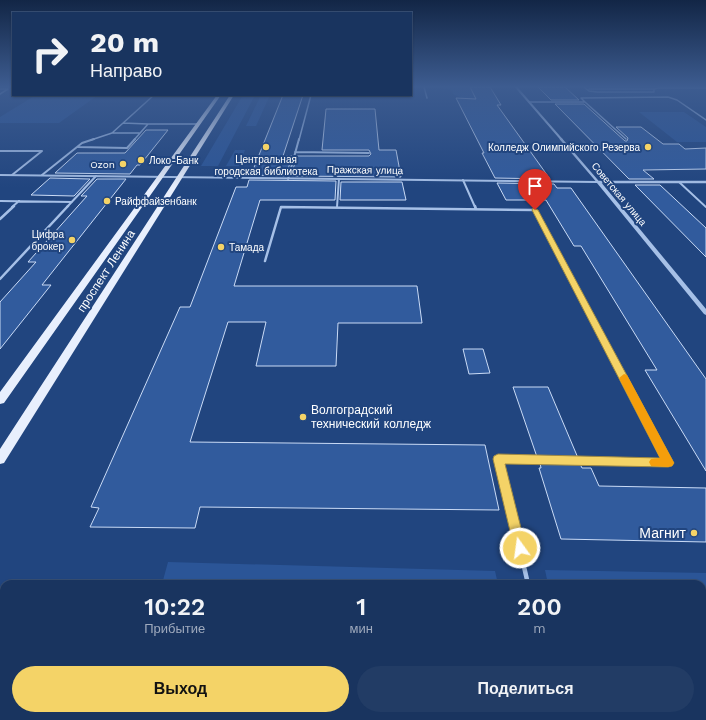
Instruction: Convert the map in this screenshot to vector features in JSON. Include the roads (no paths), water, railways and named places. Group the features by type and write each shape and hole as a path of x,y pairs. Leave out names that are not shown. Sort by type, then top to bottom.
{"main road":[{"name":"проспект Ленина","path":"0,400 200,121"},
{"name":"проспект Ленина","path":"0,459 216,121"}],"street":[{"name":"Советская улица","path":"545,121 598,182 706,313"},
{"name":"Пражская улица","path":"0,174 288,179 706,182"}],"lane":[{"path":"112,133 125,121"},
{"path":"288,179 304,121"},
{"path":"605,121 626,139"},
{"path":"122,123 198,124"},
{"path":"77,147 127,148 148,124"},
{"path":"42,175 82,143 112,133 139,133"},
{"path":"0,151 42,151 12,175"},
{"path":"295,152 369,153"},
{"path":"0,279 96,176"},
{"path":"337,207 339,179"},
{"path":"463,180 476,209"},
{"path":"679,182 706,207"},
{"path":"0,201 73,202"},
{"path":"0,219 19,201"},
{"path":"265,260 281,207 535,210 668,463 498,459 527,580"}],"place":[{"name":"Центральная городская библиотека","path":"266,147"},
{"name":"Колледж Олимпийского Резерва","path":"648,147"},
{"name":"Локо-Банк","path":"141,160"},
{"name":"Ozon","path":"123,164"},
{"name":"Райффайзенбанк","path":"107,201"},
{"name":"Цифра брокер","path":"72,240"},
{"name":"Тамада","path":"221,247"},
{"name":"Волгоградский технический колледж","path":"303,417"},
{"name":"Магнит","path":"694,533"}]}
